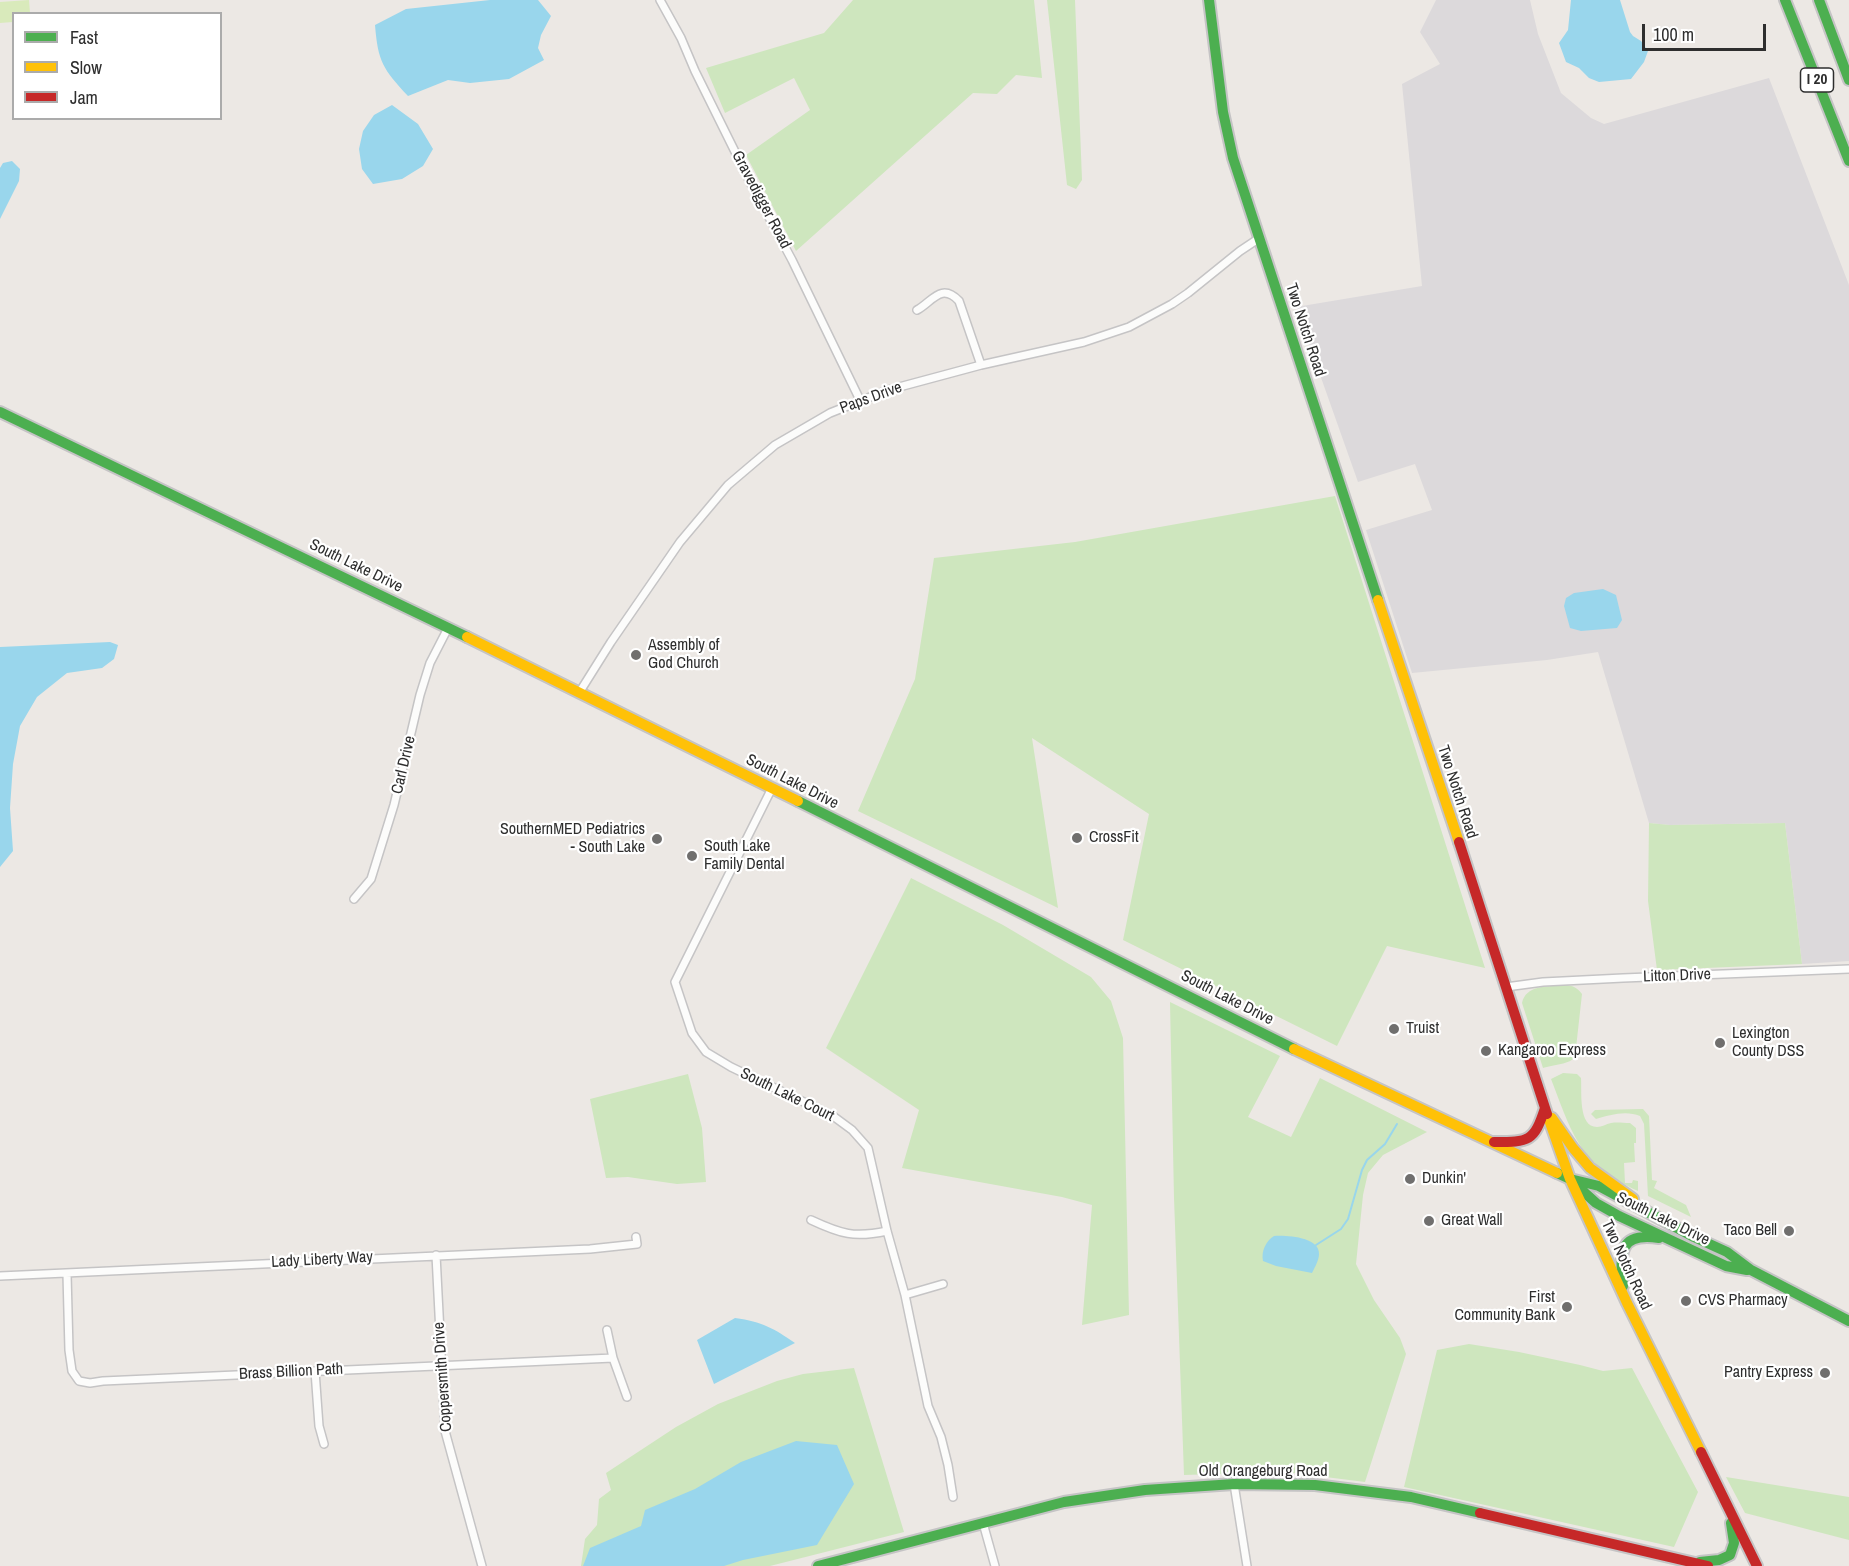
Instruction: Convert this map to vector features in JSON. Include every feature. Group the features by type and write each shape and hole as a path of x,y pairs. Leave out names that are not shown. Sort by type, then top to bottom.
{"main road":[{"name":"Two Notch Road","path":"1209,0 1222,112 1233,158 1545,1108 1570,1179 1625,1299 1757,1566"},
{"name":"I 20","path":"1785,0 1849,161"},
{"name":"I 20","path":"1819,0 1849,80"},
{"name":"South Lake Drive","path":"0,412 448,628 1303,1053 1570,1179 1599,1186 1727,1252 1751,1270 1849,1321"},
{"path":"1489,1142 1517,1142 1531,1138 1538,1130 1545,1108"},
{"path":"1545,1108 1584,1162 1630,1196 1642,1209"},
{"name":"South Lake Drive","path":"1570,1179 1596,1203 1619,1216 1726,1266 1751,1270"},
{"path":"1625,1299 1621,1254 1628,1240 1647,1236 1682,1244"},
{"name":"Old Orangeburg Road","path":"818,1566 1064,1502 1145,1490 1234,1484 1315,1485 1411,1497 1601,1539 1708,1566"},
{"path":"1694,1562 1723,1561 1731,1554 1734,1543 1728,1508"}],"street":[{"name":"Gravedigger Road","path":"660,0 860,400"},
{"name":"Paps Drive","path":"579,693 680,542 728,485 775,445 830,413 888,390 981,365 1084,342 1129,327 1172,304 1258,239"},
{"path":"917,310 925,306 937,294 953,295 959,301 981,365"},
{"name":"Carl Drive","path":"354,900 371,879 392,813 420,695 430,663 448,628"},
{"name":"South Lake Court","path":"772,788 675,982 692,1033 706,1052 731,1067 833,1116 852,1130 868,1148 887,1231 905,1295 928,1406 941,1437 953,1497"},
{"name":"Litton Drive","path":"1506,987 1543,982 1849,969"},
{"path":"811,1220 840,1233 872,1234 887,1231"},
{"name":"Lady Liberty Way","path":"0,1276 590,1249 638,1244 636,1237"},
{"name":"Coppersmith Drive","path":"436,1255 445,1431 482,1566"},
{"name":"Brass Billion Path","path":"67,1274 69,1350 72,1371 79,1381 90,1383 613,1358"},
{"path":"905,1295 943,1284"},
{"path":"607,1330 613,1358 627,1398"},
{"path":"315,1371 319,1426 324,1444"},
{"path":"1234,1484 1247,1566"},
{"path":"983,1523 995,1566"}],"shaded area":[{"path":"1436,0 1530,0 1538,34 1561,93 1591,118 1604,124 1769,78 1849,285 1849,961 1802,964 1785,823 1670,825 1649,823 1598,652 1547,660 1412,673 1366,530 1432,510 1415,464 1358,482 1296,307 1422,286 1402,84 1440,64 1420,32"}],"green space":[{"path":"29,0 30,12 12,12 12,22 0,23 0,2"},
{"path":"853,0 1034,0 1042,78 1016,75 997,94 973,93 796,251 746,155 810,110 794,78 725,113 706,68 824,33"},
{"path":"1047,0 1075,0 1082,180 1076,189 1067,185"},
{"path":"1335,496 1485,968 1387,946 1337,1046 1123,940 1149,814 1032,738 1058,908 858,811 915,679 934,558 1075,542"},
{"path":"1649,823 1670,825 1785,823 1802,964 1657,970 1648,901"},
{"path":"911,878 1003,925 1091,977 1111,1001 1123,1038 1129,1315 1082,1325 1092,1205 1062,1197 902,1168 919,1110 826,1048"},
{"path":"1561,985 1573,986 1582,994 1575,1057 1565,1063 1543,1068 1522,1003 1524,997 1532,990"},
{"path":"1170,1002 1280,1056 1248,1117 1291,1137 1320,1078 1427,1132 1383,1155 1368,1173 1363,1195 1356,1264 1374,1300 1400,1338 1406,1354 1365,1482 1286,1472 1184,1475 1174,1198"},
{"path":"1563,1073 1577,1074 1581,1078 1582,1108 1591,1125 1597,1127 1613,1123 1630,1123 1636,1128 1635,1162 1624,1163 1625,1183 1638,1181 1638,1191 1603,1170 1581,1146 1566,1117 1551,1079"},
{"path":"688,1074 702,1128 706,1182 677,1184 628,1177 606,1178 590,1099"},
{"path":"1643,1109 1649,1116 1652,1180 1657,1181 1654,1188 1686,1205 1691,1217 1648,1196 1644,1124 1640,1116 1623,1113 1596,1119 1591,1114 1595,1110"},
{"path":"1469,1344 1519,1352 1603,1371 1632,1368 1698,1492 1674,1547 1404,1487 1437,1350"},
{"path":"854,1368 904,1532 770,1566 581,1566 585,1539 597,1525 599,1499 611,1490 606,1473 676,1427 718,1404 777,1381 803,1374"},
{"path":"1726,1477 1849,1497 1849,1540 1745,1513"}],"water":[{"path":"490,0 538,0 551,16 541,35 538,48 544,60 509,79 470,83 448,80 408,96 383,64 375,25 406,9"},
{"path":"1571,0 1620,0 1630,32 1648,51 1644,62 1631,79 1599,82 1566,62 1559,43 1568,30"},
{"path":"392,105 418,124 433,149 423,166 402,179 373,184 362,169 359,149 363,131 374,115"},
{"path":"12,161 20,169 19,181 0,219 0,168 3,163"},
{"path":"1603,589 1616,595 1622,620 1617,628 1581,631 1570,628 1564,606 1566,598 1574,593"},
{"path":"110,642 118,645 114,659 102,668 67,673 37,697 20,726 13,764 10,808 13,851 0,867 0,647"},
{"path":"1274,1236 1301,1238 1314,1244 1319,1254 1312,1273 1263,1261 1265,1247"},
{"path":"735,1318 767,1326 795,1343 714,1384 697,1340"},
{"path":"796,1441 837,1445 854,1484 817,1545 724,1566 583,1566 590,1548 641,1526 645,1510 695,1489 741,1462"}],"waterway":[{"path":"1316,1245 1341,1229 1348,1219 1367,1160 1385,1144 1397,1124"}],"traffic: fast":[{"path":"1209,0 1223,112 1233,158 1378,600"},
{"path":"1785,0 1849,161"},
{"path":"1819,0 1849,80"},
{"path":"0,412 467,637"},
{"path":"798,801 1294,1049"},
{"path":"1557,1173 1570,1179 1599,1186 1727,1252 1751,1270 1849,1321"},
{"path":"1575,1184 1596,1203 1619,1216 1726,1266 1747,1270"},
{"path":"1623,1286 1624,1247 1636,1238 1659,1238"},
{"path":"818,1566 1064,1502 1145,1490 1234,1484 1315,1485 1411,1497 1480,1513"},
{"path":"1700,1562 1719,1560 1730,1555 1734,1543 1731,1523"}],"traffic: slow":[{"path":"1378,600 1459,842"},
{"path":"467,637 798,801"},
{"path":"1294,1049 1557,1173"},
{"path":"1547,1114 1570,1179 1627,1303 1701,1452"},
{"path":"1552,1118 1590,1168 1633,1199"}],"traffic: jam":[{"path":"1459,842 1547,1114"},
{"path":"1494,1142 1528,1138 1537,1128 1545,1108"},
{"path":"1701,1452 1757,1566"},
{"path":"1480,1513 1708,1566"}],"place":[{"name":"Assembly of God Church","path":"636,655"},
{"name":"CrossFit","path":"1077,838"},
{"name":"SouthernMED Pediatrics - South Lake","path":"657,839"},
{"name":"South Lake Family Dental","path":"692,856"},
{"name":"Truist","path":"1394,1029"},
{"name":"Lexington County DSS","path":"1720,1043"},
{"name":"Kangaroo Express","path":"1486,1051"},
{"name":"Dunkin'","path":"1410,1179"},
{"name":"Great Wall","path":"1429,1221"},
{"name":"Taco Bell","path":"1789,1231"},
{"name":"CVS Pharmacy","path":"1686,1301"},
{"name":"First Community Bank","path":"1567,1307"},
{"name":"Pantry Express","path":"1825,1373"}]}
